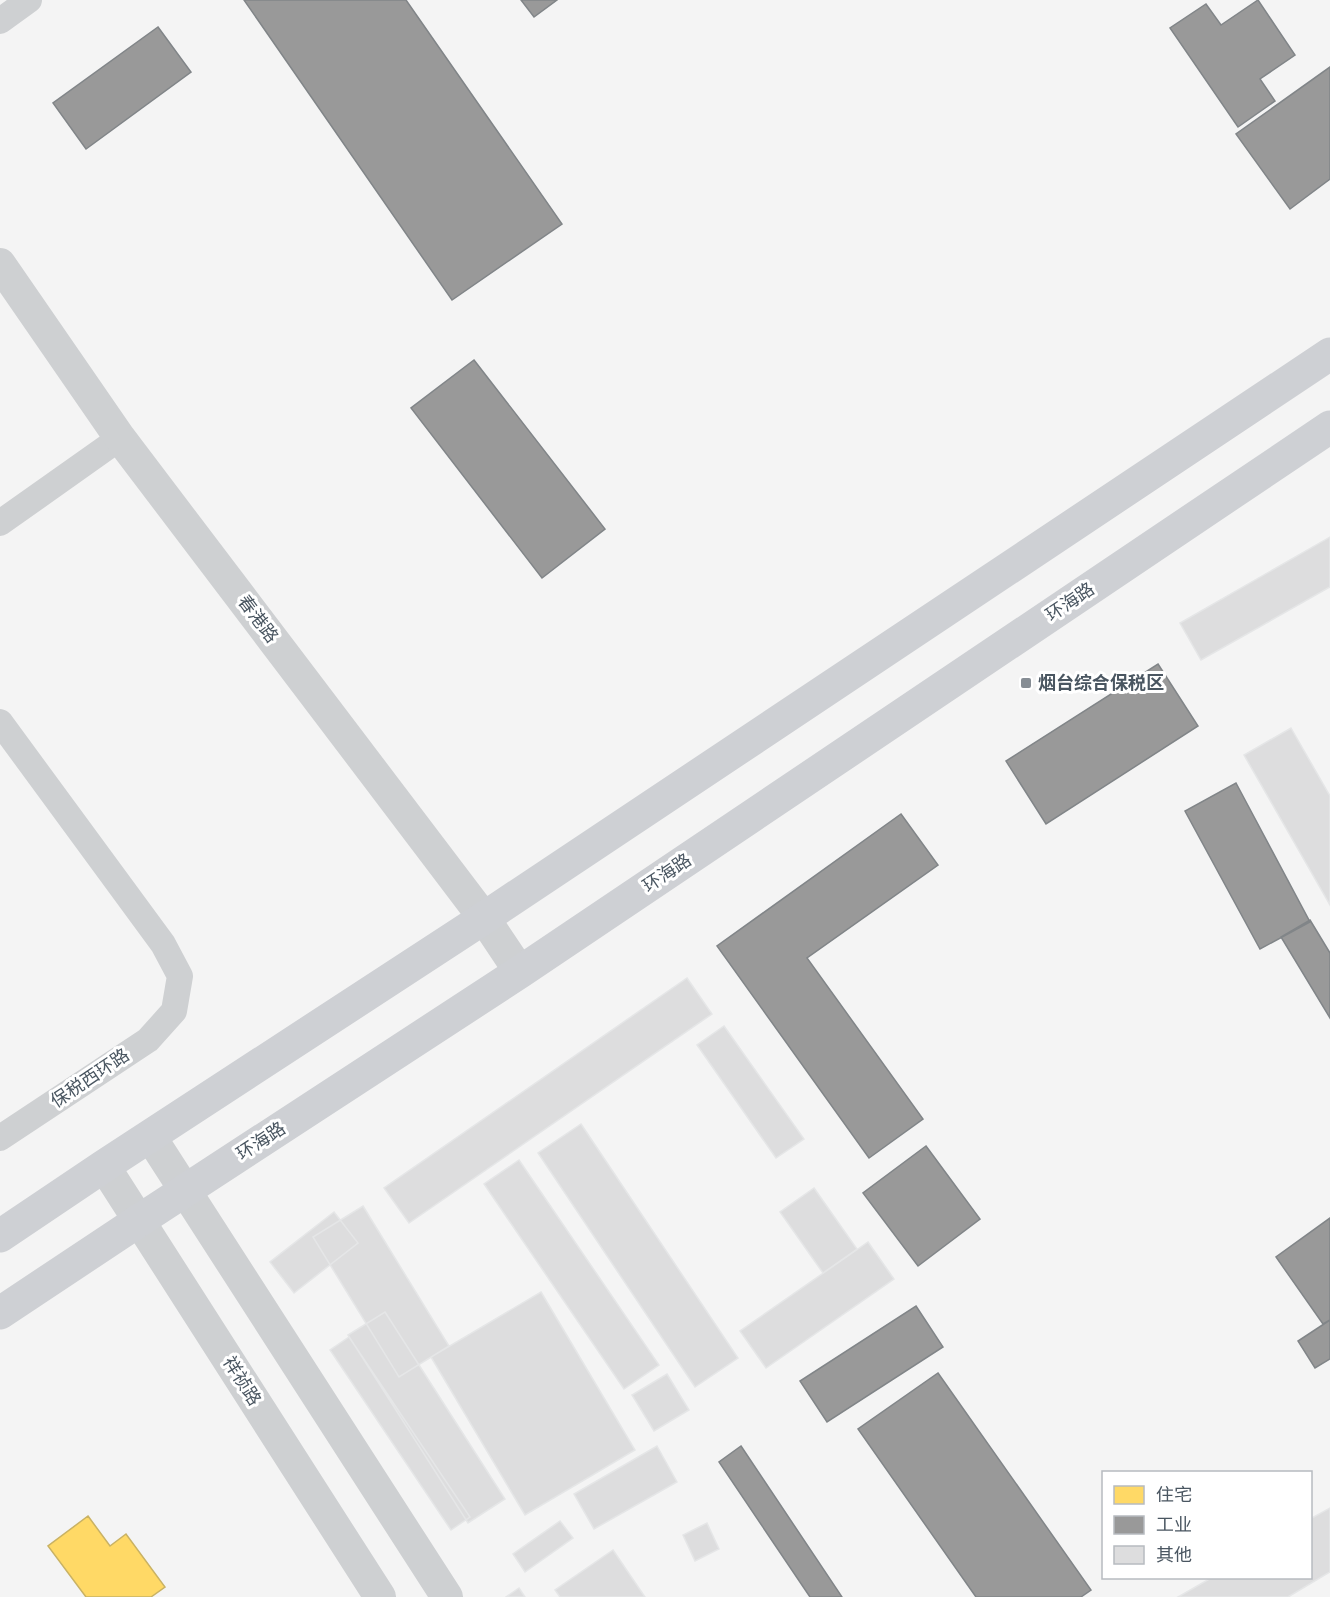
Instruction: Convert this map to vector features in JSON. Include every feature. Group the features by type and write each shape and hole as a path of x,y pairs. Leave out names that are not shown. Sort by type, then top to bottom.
{"main road":[{"path":"0,1236 484,918 1330,354"},
{"name":"环海路","path":"0,1313 520,972 1330,427"}],"street":[{"path":"0,21 29,0"},
{"name":"春港路","path":"0,264 120,438 484,918 520,972"},
{"path":"0,524 120,438"},
{"name":"保税西环路","path":"0,722 164,944 180,976 174,1011 148,1040 0,1138"},
{"path":"150,1136 447,1597"},
{"name":"祥祯路","path":"104,1166 380,1597"}],"building: 住宅":[{"path":"88,1516 110,1546 126,1534 165,1587 151,1597 86,1597 48,1546"}],"building: 工业":[{"path":"244,0 406,0 562,224 452,300"},
{"path":"521,0 557,0 534,17"},
{"path":"1258,0 1295,55 1260,79 1275,101 1238,127 1170,28 1206,4 1221,25"},
{"path":"158,27 191,72 86,149 53,103"},
{"path":"1330,67 1330,179 1290,209 1236,134"},
{"path":"474,360 605,529 542,578 411,408"},
{"path":"1158,664 1198,726 1046,824 1006,761"},
{"path":"1236,783 1310,922 1260,949 1185,811"},
{"path":"901,814 938,865 807,958 923,1119 869,1158 717,946"},
{"path":"1310,920 1330,953 1330,1018 1281,937"},
{"path":"926,1146 980,1219 918,1266 863,1193"},
{"path":"1330,1218 1330,1320 1323,1324 1276,1257"},
{"path":"916,1306 943,1347 827,1422 800,1381"},
{"path":"1330,1320 1330,1359 1315,1368 1298,1341"},
{"path":"938,1373 1091,1590 1081,1597 976,1597 858,1429"},
{"path":"741,1446 842,1597 810,1597 719,1462"}],"building: 其他":[{"path":"1330,537 1330,587 1201,660 1180,623"},
{"path":"1291,728 1330,796 1330,905 1244,755"},
{"path":"687,978 712,1014 409,1223 384,1188"},
{"path":"724,1026 804,1139 776,1158 697,1045"},
{"path":"581,1124 738,1358 695,1387 538,1153"},
{"path":"519,1160 659,1365 624,1389 484,1184"},
{"path":"814,1188 857,1249 823,1273 780,1212"},
{"path":"363,1206 449,1346 399,1377 313,1237"},
{"path":"334,1212 358,1243 294,1293 270,1262"},
{"path":"868,1242 894,1279 766,1368 740,1331"},
{"path":"541,1292 635,1450 525,1515 431,1357"},
{"path":"385,1312 505,1499 468,1523 348,1335"},
{"path":"349,1337 470,1517 451,1530 330,1350"},
{"path":"667,1374 689,1410 654,1431 632,1395"},
{"path":"657,1446 677,1482 594,1529 574,1494"},
{"path":"1330,1508 1330,1572 1288,1597 1178,1597 1209,1579 1312,1579 1312,1518"},
{"path":"560,1521 573,1538 525,1572 513,1554"},
{"path":"707,1523 719,1549 695,1561 683,1535"},
{"path":"613,1550 645,1597 560,1597 555,1590"},
{"path":"519,1588 525,1597 506,1597"}],"place":[{"name":"烟台综合保税区","path":"1026,683"}]}
